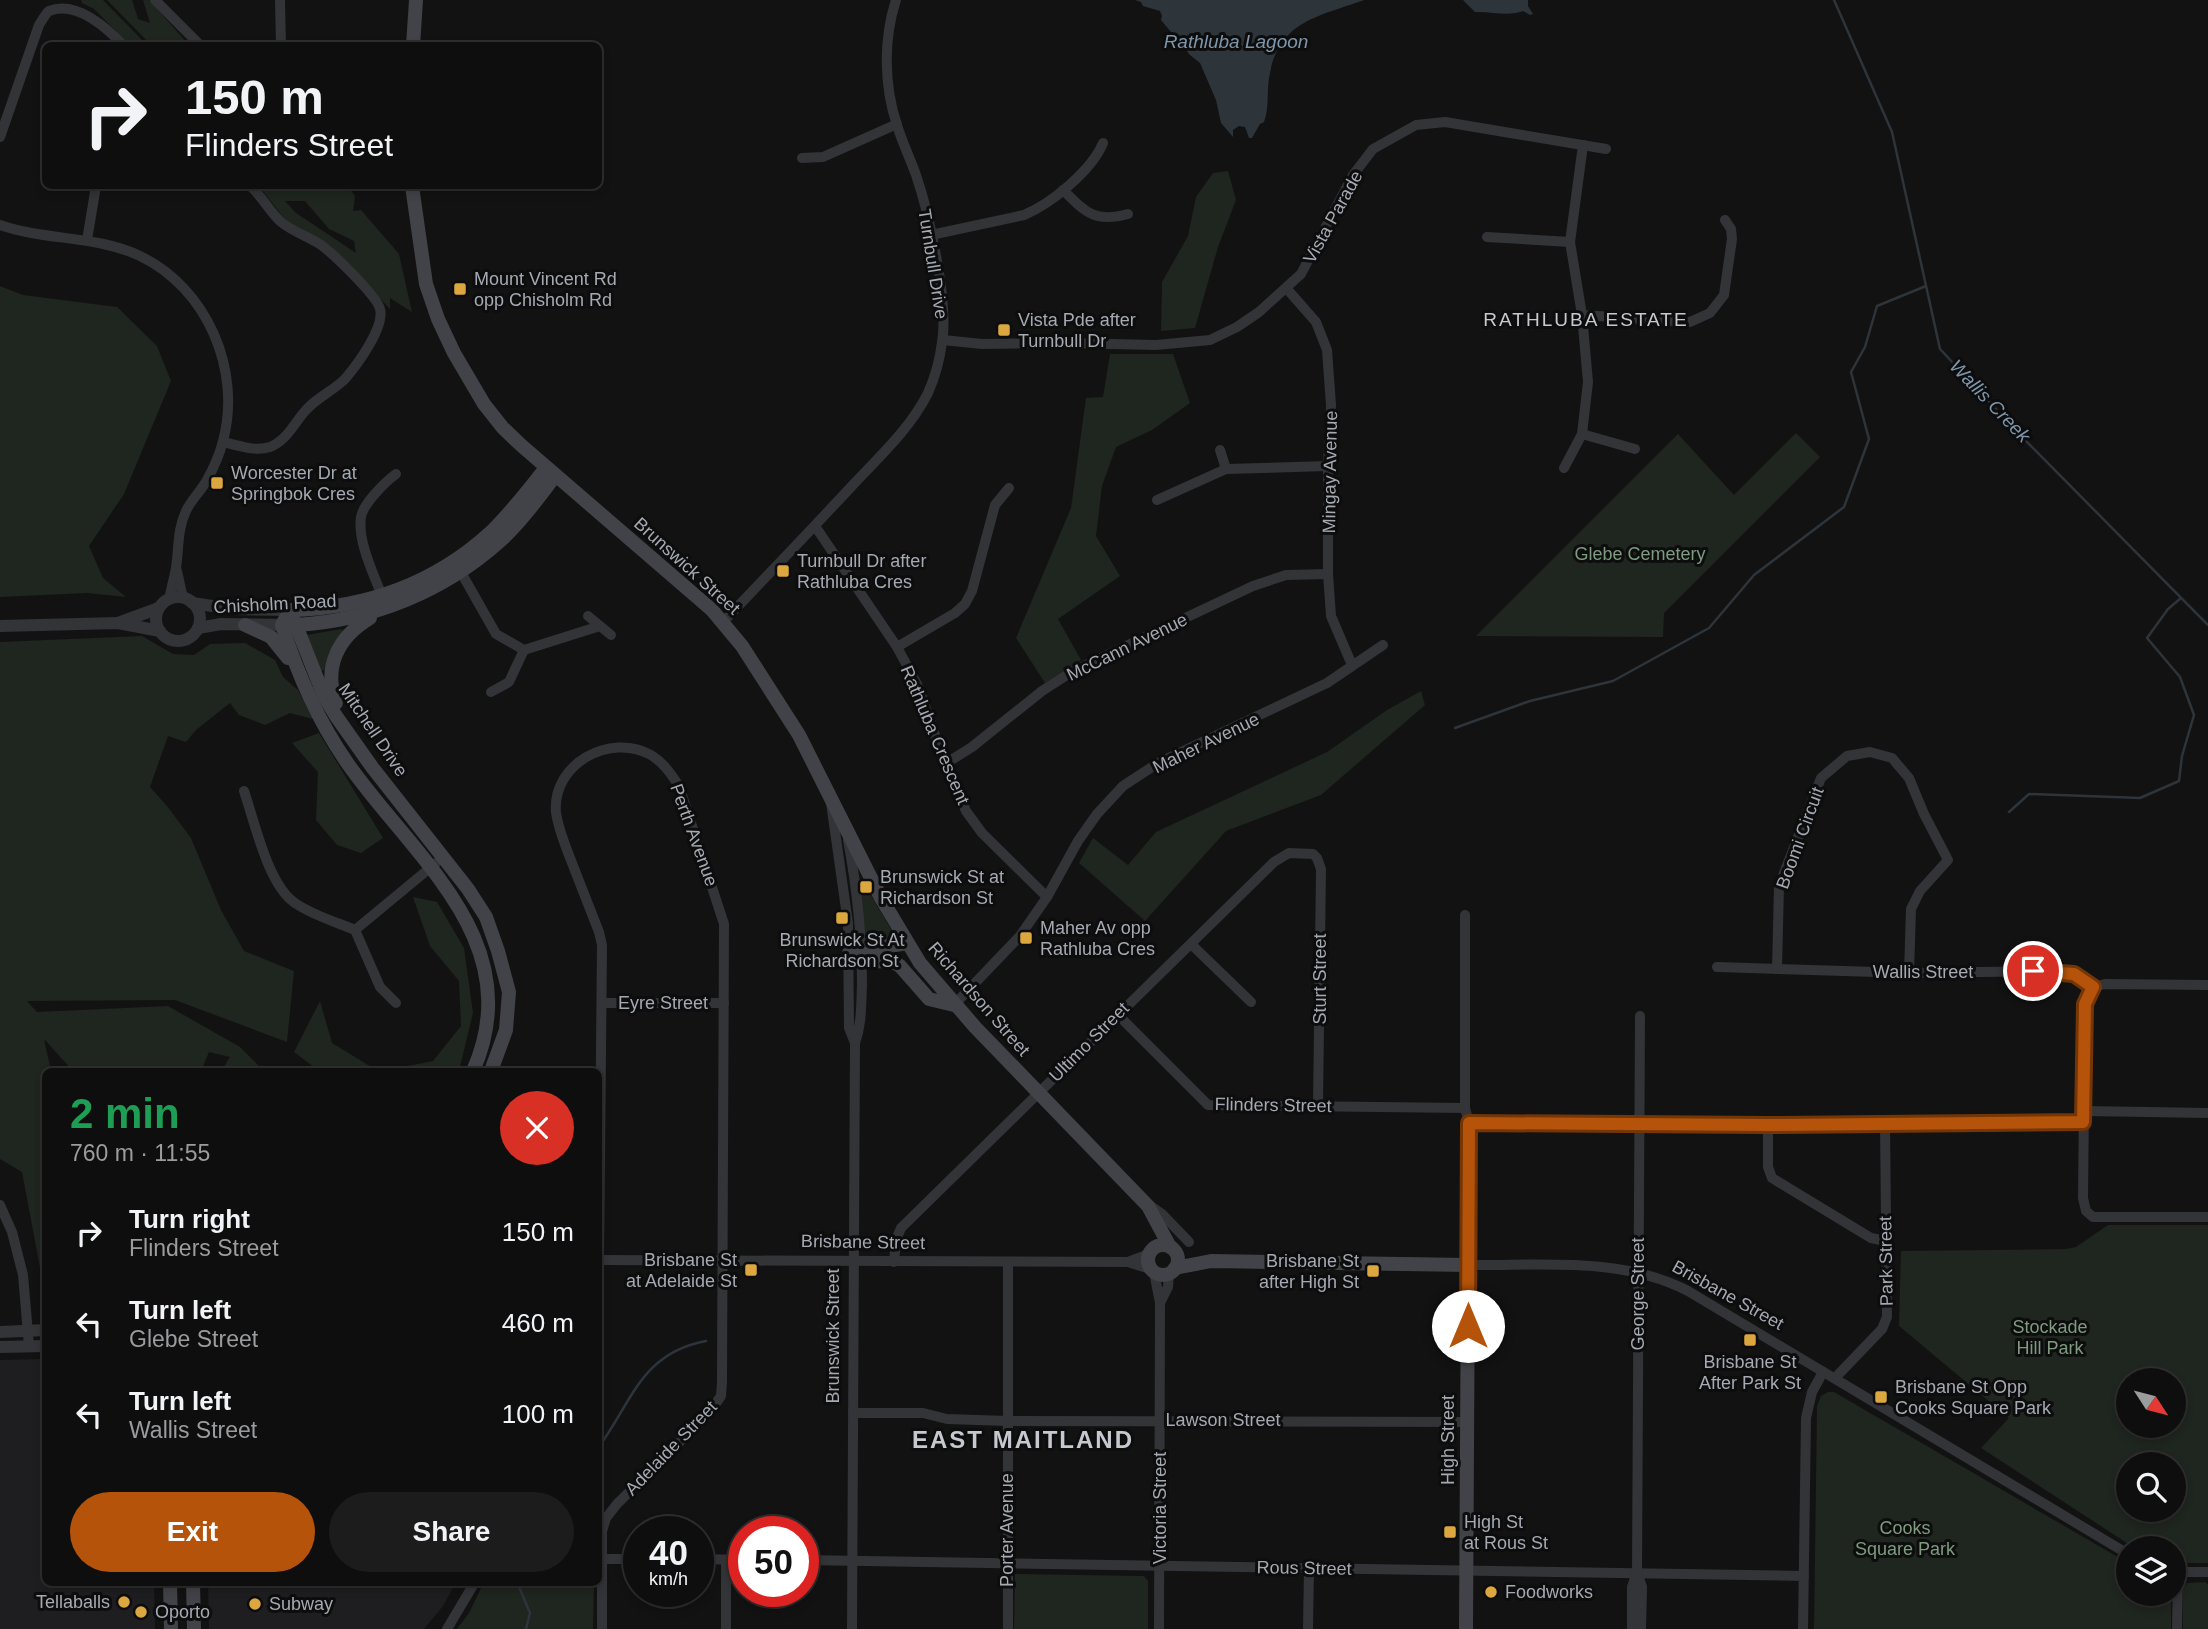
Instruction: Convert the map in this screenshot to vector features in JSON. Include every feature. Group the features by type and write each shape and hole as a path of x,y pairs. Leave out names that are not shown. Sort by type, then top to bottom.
{"main road":[{"path":"413,42 416,0"},
{"name":"Brunswick Street","path":"412,189 426,284 454,353 484,404 503,428 551,472 723,622 742,646 792,724 829,792"},
{"name":"Chisholm Road","path":"290,625 343,620 457,566 509,532 551,472"},
{"path":"351,739 332,690 332,664 344,638 384,602"},
{"name":"Chisholm Road","path":"290,610 384,602"},
{"name":"Mitchell Drive","path":"290,610 299,677 319,718 348,764 456,901 470,924 481,953 488,1007 485,1035 474,1068"},
{"path":"245,625 271,637 299,677"},
{"name":"Mitchell Drive","path":"290,625 324,696 351,739 468,889 486,917 509,992 506,1030 492,1068"},
{"name":"Richardson Street","path":"829,792 881,898 907,943 954,1004 1142,1200 1172,1249"},
{"path":"855,957 907,943"},
{"path":"855,957 892,961 900,966 929,999 954,1004"},
{"path":"1152,1261 1161,1245 1172,1249 1177,1259 1172,1271 1162,1275 1152,1261 1156,1224"},
{"name":"Brisbane Street","path":"1172,1249 1211,1261"},
{"name":"Brisbane Street","path":"1172,1271 1211,1261 1468,1265"},
{"name":"High Street","path":"1466,1629 1468,1265"},
{"path":"170,1586 172,1629"},
{"path":"193,1586 194,1629"}],"street":[{"path":"155,0 197,42"},
{"path":"280,0 281,42"},
{"name":"Turnbull Drive","path":"723,622 889,447 915,414 928,393 943,340 943,312 931,235 917,177 897,124 887,68 890,25 896,0"},
{"path":"0,137 39,25 50,10 65,4 91,12 120,42"},
{"name":"Vista Parade","path":"943,340 982,344 1156,345 1210,340 1248,320 1287,289 1310,260 1353,175 1373,149 1416,125 1445,122 1606,149"},
{"path":"802,158 822,158 897,124"},
{"path":"931,235 1037,210 1063,190 1098,155 1103,143"},
{"path":"1564,468 1582,434 1588,382 1582,315 1570,242 1583,145"},
{"path":"87,240 96,189"},
{"path":"223,442 254,449 271,447 284,438 307,409 344,380 382,320 380,308 374,298 334,256 320,244 278,220 254,189"},
{"path":"1063,190 1081,209 1097,218 1128,214"},
{"path":"1582,315 1689,322 1710,313 1724,295 1732,239 1726,220"},
{"path":"0,225 27,233 87,240 141,256 185,289 199,308 222,351 228,376 228,410 223,442 207,480 186,511 178,534 176,568 156,620 160,631 168,639 180,641 190,637 198,628 199,614 188,600 176,568"},
{"path":"1487,237 1570,242"},
{"name":"Mingay Avenue","path":"1287,289 1316,322 1327,350 1331,405 1328,466 1328,574 1331,616 1352,665"},
{"path":"1582,434 1635,449"},
{"path":"1220,450 1226,468"},
{"path":"1157,499 1226,468 1328,466"},
{"path":"384,602 365,550 361,517 380,489 396,474"},
{"path":"897,647 955,614 965,604 972,591 995,505 1009,488"},
{"name":"Rathluba Crescent","path":"815,526 897,647 918,686 945,764 966,811 982,833 1047,897"},
{"path":"457,566 496,634 524,650 600,626"},
{"name":"McCann Avenue","path":"945,764 972,747 1042,691 1073,671 1254,586 1286,575 1328,574"},
{"path":"118,623 164,604 188,600"},
{"name":"Chisholm Road","path":"188,600 232,609 290,610"},
{"path":"588,616 611,635"},
{"path":"0,626 118,623 160,631"},
{"name":"Chisholm Road","path":"198,628 221,624 290,625"},
{"name":"Maher Avenue","path":"954,1004 1007,951 1047,897 1078,841 1097,814 1123,786 1158,763 1327,683 1383,645"},
{"path":"491,692 509,682 524,650"},
{"name":"Perth Avenue","path":"601,1068 602,945 562,836 556,812 557,799 569,771 582,758 604,748 624,748 649,754 668,769 679,786 724,924 722,1261"},
{"name":"Boomi Circuit","path":"1777,969 1779,886 1821,778 1847,756 1870,752 1892,758 1909,778 1948,860 1920,891 1911,909 1909,972"},
{"path":"244,791 273,876 281,890 297,905 355,930 380,987 396,1003"},
{"name":"Brunswick Street","path":"829,792 855,957 861,1026 855,1043 852,1629"},
{"name":"Brunswick Street","path":"846,827 856,885 855,957"},
{"name":"Ultimo Street","path":"894,1262 896,1240 901,1228 1170,963 1192,945 1274,862 1289,853 1313,854"},
{"name":"Sturt Street","path":"1313,854 1321,869 1318,1106"},
{"path":"355,930 443,857"},
{"name":"High Street","path":"1465,915 1465,1108 1469,1123 1468,1265"},
{"path":"1192,945 1251,1002"},
{"name":"Wallis Street","path":"1717,967 1909,972 2058,971 2074,974 2093,987"},
{"path":"2208,985 2105,984 2093,987 2085,1004 2083,1116 2083,1198 2086,1211 2093,1217 2208,1217"},
{"name":"Eyre Street","path":"602,1003 724,1003"},
{"name":"Flinders Street","path":"1118,1014 1208,1105 1465,1108"},
{"name":"George Street","path":"1632,1629 1632,1587 1637,1572 1640,1016"},
{"path":"1469,1123 1768,1125 2208,1113"},
{"name":"Park Street","path":"1835,1378 1881,1329 1887,1317 1885,1123"},
{"path":"1768,1125 1768,1167 1772,1178 1871,1238 1886,1241"},
{"name":"Richardson Street","path":"1142,1200 1162,1214 1189,1242"},
{"path":"0,1205 12,1232 23,1275 29,1346"},
{"name":"Brisbane Street","path":"602,1260 1008,1263 1152,1261"},
{"name":"Adelaide Street","path":"602,1528 617,1504 709,1413 721,1396 722,1261"},
{"name":"Victoria Street","path":"1152,1261 1160,1303 1159,1629"},
{"name":"Porter Avenue","path":"1008,1263 1008,1629"},
{"name":"Brisbane Street","path":"1468,1265 1604,1267 1656,1276 1688,1291 2116,1547"},
{"name":"Victoria Street","path":"1160,1303 1172,1271"},
{"path":"0,1332 42,1331"},
{"path":"0,1347 42,1346"},
{"path":"1803,1629 1806,1418 1812,1392 1824,1372"},
{"name":"Lawson Street","path":"853,1413 923,1413 947,1419 1008,1421 1468,1422"},
{"path":"602,1559 623,1559"},
{"path":"714,1560 726,1560 726,1629"},
{"name":"Rous Street","path":"819,1560 1804,1576"},
{"path":"1308,1629 1309,1568"},
{"name":"George Street","path":"1637,1572 1642,1587 1641,1629"},
{"path":"2186,1572 2208,1572"},
{"path":"447,1629 473,1586"},
{"name":"Adelaide Street","path":"601,1586 601,1629"},
{"path":"2177,1606 2177,1629"}],"shaded area":[{"path":"42,1359 42,1586 154,1586 155,1629 0,1629 0,1360"},
{"path":"208,1586 454,1586 443,1606 424,1629 209,1629"}],"green space":[{"path":"81,0 103,0 144,42 127,42 94,9"},
{"path":"107,0 132,0 138,19 150,23 143,0 149,0 186,42 148,42"},
{"path":"1228,171 1236,200 1218,247 1195,328 1161,331 1162,282 1188,236 1196,197 1213,173"},
{"path":"261,189 350,189 355,196 353,211 361,210 399,254 412,312 390,298 390,309 329,245 287,222","holes":["285,201 305,201 329,229 354,241 356,253 296,213"]},
{"path":"0,286 23,295 117,307 157,346 171,381 124,494 89,546 103,578 126,597 87,593 0,597"},
{"path":"1110,354 1173,354 1190,403 1152,430 1116,447 1102,486 1096,536 1120,576 1058,619 1081,660 1045,683 1016,638 1071,508 1086,398 1103,397"},
{"name":"Glebe Cemetery","path":"1796,433 1820,457 1664,613 1663,637 1476,636 1678,434 1734,495"},
{"path":"342,629 344,632 328,668 318,673 306,635"},
{"path":"142,636 173,654 194,655 210,644 245,643 275,660 283,677 298,690 313,719 290,713 265,725 239,715 230,703 196,730 186,742 168,736 150,787 191,838 221,910 244,951 294,971 287,1042 175,1000 27,1001 37,1012 168,1006 240,1047 261,1068 223,1068 230,1057 209,1052 202,1068 70,1068 44,1039 50,1068 42,1068 42,1278 22,1172 0,1159 0,642"},
{"path":"1421,691 1425,705 1321,795 1226,831 1145,921 1079,863 1093,838 1128,865 1156,832 1327,752 1387,710"},
{"path":"319,733 383,838 361,853 337,845 316,820 318,772 292,743"},
{"path":"859,878 861,879 898,941 865,944"},
{"path":"413,897 437,902 464,948 473,1013 460,1068 397,1068 433,1061 461,1026 459,981 430,946"},
{"path":"320,1001 332,1043 373,1068 315,1068 294,1052"},
{"name":"Stockade Hill Park","path":"2108,1225 2208,1225 2208,1563 2186,1563 2186,1536 2116,1536 1981,1448 2009,1418 1899,1326 1901,1251 2076,1247"},
{"name":"Cooks Square Park","path":"1834,1392 2116,1556 2116,1606 2171,1606 2171,1629 1814,1629 1817,1406 1821,1396"},
{"path":"1015,1574 1144,1576 1148,1581 1148,1629 1014,1629"},
{"path":"2206,1582 2208,1585 2208,1629 2183,1629 2187,1583"},
{"path":"482,1586 594,1586 593,1629 457,1629 469,1613"}],"water":[{"name":"Rathluba Lagoon","path":"1135,0 1364,0 1318,16 1293,31 1283,41 1275,55 1270,73 1264,122 1252,138 1249,138 1245,127 1239,126 1233,130 1233,137 1221,123 1216,100 1200,63 1161,20 1160,11 1143,6"},
{"path":"1463,0 1528,0 1533,14 1523,11 1506,14 1475,12"}],"waterway":[{"name":"Wallis Creek","path":"1834,0 1892,132 1940,349 2027,442 2208,625"},
{"path":"1455,728 1530,701 1613,681 1709,628 1754,575 1844,507 1869,439 1851,372 1865,347 1877,306 1926,286"},
{"path":"2009,812 2029,794 2140,798 2179,781 2182,756 2194,715 2180,677 2147,638 2168,609 2181,598"},
{"path":"602,1442 640,1382 652,1368 666,1356 684,1347 706,1341"},
{"path":"519,1586 530,1613 526,1629"}],"place":[{"name":"Mount Vincent Rd opp Chisholm Rd","path":"460,289"},
{"name":"Vista Pde after Turnbull Dr","path":"1004,330"},
{"name":"Worcester Dr at Springbok Cres","path":"217,483"},
{"name":"Turnbull Dr after Rathluba Cres","path":"783,571"},
{"name":"Brunswick St at Richardson St","path":"866,887"},
{"name":"Brunswick St At Richardson St","path":"842,918"},
{"name":"Maher Av opp Rathluba Cres","path":"1026,938"},
{"name":"Brisbane St at Adelaide St","path":"751,1270"},
{"name":"Brisbane St after High St","path":"1373,1271"},
{"name":"Brisbane St After Park St","path":"1750,1340"},
{"name":"Brisbane St Opp Cooks Square Park","path":"1881,1397"},
{"name":"High St at Rous St","path":"1450,1532"},
{"name":"Foodworks","path":"1491,1592"},
{"name":"Tellaballs","path":"124,1602"},
{"name":"Subway","path":"255,1604"},
{"name":"Oporto","path":"141,1612"}],"district":[{"name":"RATHLUBA ESTATE","path":"1586,319"},
{"name":"EAST MAITLAND","path":"1023,1439"}],"route":[{"path":"1468,1326 1469,1123 1768,1125 2083,1122 2085,1004 2093,987 2074,974 2033,971"}]}
